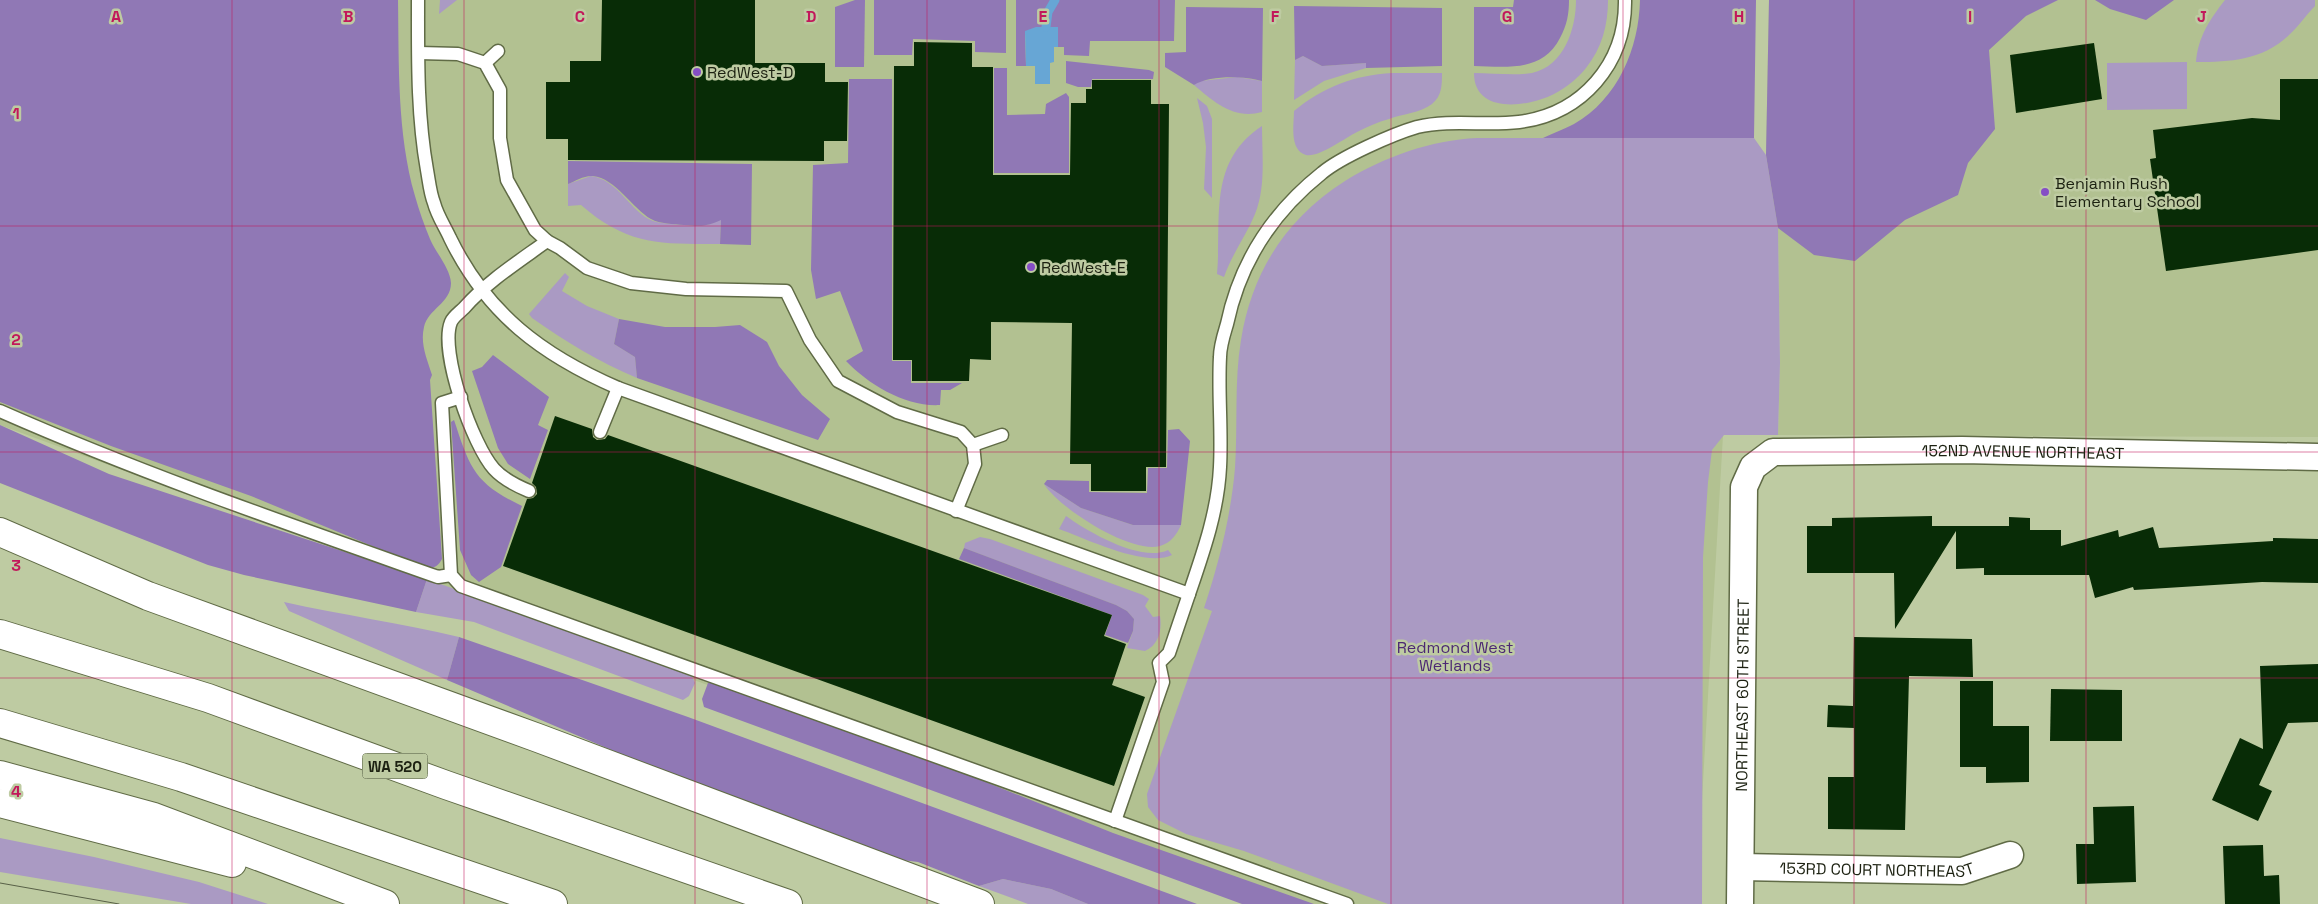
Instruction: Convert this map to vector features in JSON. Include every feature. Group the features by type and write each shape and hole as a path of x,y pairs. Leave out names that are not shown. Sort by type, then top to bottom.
{"highway":[{"path":"0,532 148,596 547,741 980,904"},
{"name":"WA 520","path":"0,634 208,698 446,785 788,904"},
{"path":"0,724 181,777 553,904"},
{"path":"0,775 154,817 382,903"},
{"path":"0,803 382,903"}],"street":[{"name":"152ND AVENUE NORTHEAST","path":"1744,486 1754,467 1773,452 1962,450 2318,456"},
{"name":"NORTHEAST 60TH STREET","path":"1740,904 1744,486"},
{"name":"153RD COURT NORTHEAST","path":"1741,867 1962,871 2010,855"}],"lane":[{"path":"418,0 420,132 434,204 463,265 480,289 523,333 554,356 584,373 618,388 1189,594"},
{"path":"1115,821 1163,682 1159,663 1169,653 1210,535 1220,469 1220,355 1233,293 1262,236 1299,192 1325,170 1373,144 1418,127 1458,122 1518,122 1549,116 1572,104 1598,82 1617,47 1626,17 1626,0"},
{"path":"485,63 498,51"},
{"path":"419,53 458,54 485,63 500,90 500,138 507,180 535,230 547,241 587,268 631,283 686,289 786,291 810,340 838,381 897,412 961,432 973,445 975,464 956,511"},
{"path":"529,491 515,485 494,468 471,428 448,347 452,321 480,289 547,241"},
{"path":"600,432 618,388"},
{"path":"461,397 442,403 452,575 461,586 1347,904"},
{"path":"0,412 75,444 255,512 438,577 452,575"},
{"path":"973,445 1002,435"}],"shaded area":[{"path":"0,0 1722,0 1723,435 1696,904 1303,904 0,425"},
{"path":"0,0 398,0 400,99 409,172 426,228 448,272 451,283 450,290 444,301 426,321 423,333 425,351 432,375 430,380 442,559 436,566 432,568 423,567 251,496 111,446 0,402"},
{"path":"855,0 865,0 864,67 835,67 835,7"},
{"path":"874,0 1006,0 1006,53 975,52 975,41 913,39 912,55 874,55"},
{"path":"1016,0 1175,0 1174,41 1090,41 1089,56 1064,55 1064,47 1058,47 1058,27 1025,32 1026,66 1016,66"},
{"path":"1514,0 1569,0 1567,19 1560,38 1553,49 1544,57 1534,62 1511,67 1474,66 1474,7 1513,7"},
{"path":"1640,0 1756,0 1754,138 1543,138 1574,124 1603,101 1614,86 1630,54 1639,18"},
{"name":"Benjamin Rush Elementary School","path":"1769,0 2318,0 2318,437 1778,435 1780,363 1778,228 1766,155"},
{"path":"1769,0 2058,0 2026,16 1989,50 1995,129 1968,163 1958,195 1905,220 1855,261 1814,255 1778,228 1766,155"},
{"path":"2095,0 2174,0 2146,20 2110,9"},
{"path":"1294,6 1442,8 1442,66 1366,68 1366,63 1322,66 1303,56 1295,60"},
{"path":"1186,7 1263,8 1262,81 1227,77 1209,79 1194,85 1165,67 1165,53 1186,52"},
{"path":"1066,61 1149,70 1154,72 1153,79 1092,79 1091,87 1078,87 1066,83"},
{"path":"994,68 1007,68 1007,115 1045,114 1046,104 1066,93 1069,97 1069,173 994,173"},
{"path":"849,79 892,79 892,361 911,361 911,383 962,383 950,390 941,390 940,405 927,405 901,398 877,386 855,370 846,361 863,351 840,291 816,299 811,270 813,165 848,163"},
{"path":"568,161 752,164 751,245 720,244 721,220 699,226 655,221 644,214 609,182 601,178 587,176 568,184"},
{"path":"619,319 665,327 740,325 767,342 779,366 802,395 830,419 818,440 637,378 635,357 614,344"},
{"path":"493,355 549,397 538,425 548,430 530,479 508,464 498,448 472,371 482,367"},
{"path":"454,420 470,462 476,472 493,490 522,506 501,567 479,582 471,575 460,550 451,422"},
{"path":"0,425 109,474 427,579 416,612 244,575 208,565 0,483"},
{"path":"1179,429 1190,441 1181,525 1133,525 1081,508 1044,484 1047,480 1089,481 1089,492 1147,493 1148,468 1167,468 1168,430"},
{"path":"964,548 1116,605 1127,611 1134,619 1133,631 1128,643 1105,635 1112,615 959,559"},
{"path":"459,637 688,717 1197,904 1088,904 1051,889 1003,879 979,886 918,862 902,860 696,786 447,680"},
{"path":"711,682 961,772 1113,833 1314,904 1242,904 704,707 702,699 708,683"}],"green space":[{"path":"440,0 457,0 439,14"},
{"path":"1576,0 1608,0 1603,36 1592,60 1586,68 1567,86 1543,99 1518,104 1505,104 1493,102 1483,96 1476,86 1474,73 1525,74 1543,69 1552,63 1566,45 1571,34"},
{"path":"2225,0 2315,0 2315,6 2289,35 2268,50 2257,55 2234,60 2196,62 2202,36 2214,14"},
{"path":"1303,56 1322,66 1366,63 1366,68 1324,81 1294,100 1295,60"},
{"path":"2187,62 2187,109 2107,110 2107,63"},
{"path":"1392,73 1442,73 1440,94 1427,107 1373,125 1317,154 1306,155 1297,148 1293,129 1294,111 1316,95 1340,84 1365,76"},
{"path":"1237,77 1262,81 1262,112 1242,114 1225,108 1209,98 1194,85 1200,81"},
{"path":"1197,98 1207,106 1212,119 1212,198 1204,189 1206,147"},
{"path":"1262,126 1263,171 1261,193 1255,214 1224,277 1217,274 1219,212 1225,174 1232,157 1244,140"},
{"name":"Redmond West Wetlands","path":"1477,138 1754,138 1766,155 1778,228 1780,363 1778,435 1724,435 1712,450 1703,557 1702,904 1388,904 1244,851 1186,834 1158,820 1148,807 1147,794 1212,611 1204,608 1224,539 1231,503 1236,452 1237,388 1241,340 1246,315 1263,269 1275,248 1290,229 1324,196 1345,181 1376,164 1408,151 1442,142"},
{"path":"591,176 609,183 638,211 653,221 699,226 721,219 720,244 680,244 646,240 614,228 581,205 568,206 568,184"},
{"path":"565,273 569,277 562,291 587,306 619,319 614,344 635,357 637,378 583,351 545,327 529,314"},
{"path":"1044,484 1081,508 1133,525 1181,525 1173,538 1164,545 1147,547 1132,543 1080,517 1052,494"},
{"path":"1066,516 1116,544 1144,552 1157,553 1168,550 1172,555 1161,558 1147,558 1116,551 1059,529"},
{"path":"980,537 1143,595 1149,599 1145,606 1153,617 1160,616 1160,632 1154,645 1145,651 1127,648 1133,631 1134,619 1127,611 1116,605 964,548 965,543"},
{"path":"427,579 692,676 695,683 689,696 683,700 474,622 416,612"},
{"path":"284,602 459,637 447,680 289,611"},
{"path":"0,838 94,857 199,882 268,904 191,904 0,872"},
{"path":"1003,879 1051,889 1088,904 1028,904 979,886"}],"water":[{"path":"1036,27 1058,27 1058,47 1054,47 1054,62 1050,63 1050,84 1035,84 1035,66 1026,66 1025,31"}],"building":[{"name":"RedWest-D","path":"602,0 755,0 755,63 825,63 825,82 848,82 847,141 824,141 824,161 568,160 568,139 546,139 546,82 570,82 570,61 601,61"},
{"name":"RedWest-E","path":"914,42 972,43 972,67 993,67 993,175 1070,175 1071,103 1086,103 1086,89 1092,89 1092,80 1151,80 1151,104 1169,104 1166,467 1146,467 1146,491 1091,491 1091,464 1070,464 1072,323 991,322 991,360 970,359 969,381 912,381 912,360 893,360 894,66 914,66"},
{"path":"2094,43 2102,99 2016,113 2010,55"},
{"name":"Benjamin Rush Elementary School","path":"2280,79 2318,79 2318,250 2166,271 2150,159 2156,158 2153,130 2252,118 2280,120"},
{"path":"555,416 592,429 593,437 597,440 605,439 608,435 1112,615 1104,636 1126,644 1112,685 1145,697 1114,786 503,566 527,499 533,498 537,494 536,487 532,483"},
{"path":"1932,516 1932,526 2009,526 2009,517 2030,518 2030,530 2061,530 2061,546 2118,530 2119,537 2153,527 2159,548 2273,541 2273,538 2318,539 2318,583 2262,582 2134,590 2133,587 2095,598 2089,575 1984,575 1984,568 1956,569 1956,531 1895,629 1894,573 1807,573 1807,526 1832,526 1832,518"},
{"path":"1854,637 1972,639 1973,677 1909,676 1905,830 1828,829 1828,777 1854,777 1854,728 1827,727 1828,705 1853,706"},
{"path":"2318,664 2318,722 2288,723 2259,785 2272,791 2258,821 2212,800 2240,738 2263,749 2260,666"},
{"path":"1960,681 1993,681 1993,726 2029,726 2029,782 1986,783 1986,767 1960,767"},
{"path":"2051,689 2122,690 2122,741 2050,741"},
{"path":"2134,806 2136,882 2077,884 2076,844 2094,844 2093,807"},
{"path":"2263,845 2264,876 2279,875 2280,904 2225,904 2223,846"}],"waterway":[{"path":"1046,27 1048,12 1055,0"}],"tram line":[{"path":"0,883 119,904"}],"place":[{"name":"RedWest-D","path":"697,72"},
{"name":"Benjamin Rush Elementary School","path":"2045,192"},
{"name":"RedWest-E","path":"1031,267"}]}
